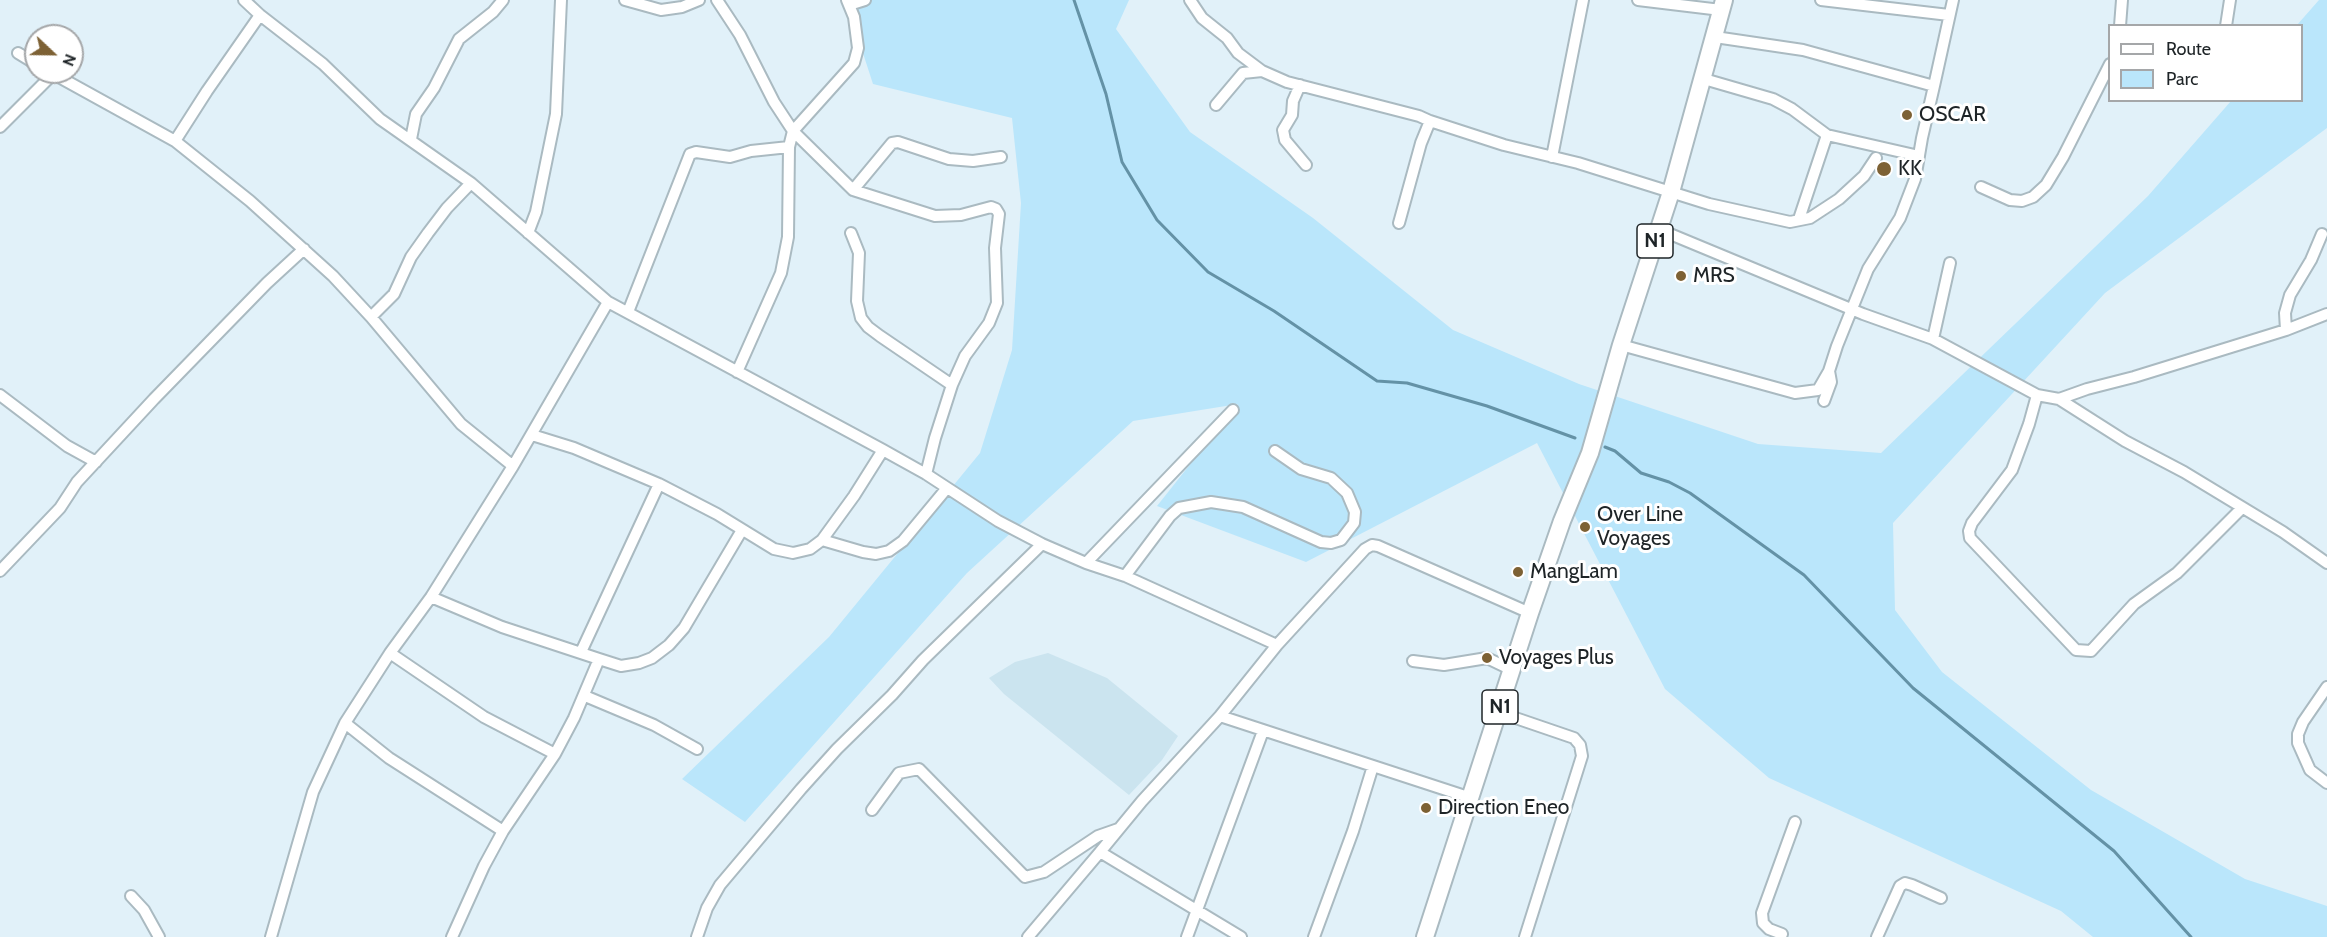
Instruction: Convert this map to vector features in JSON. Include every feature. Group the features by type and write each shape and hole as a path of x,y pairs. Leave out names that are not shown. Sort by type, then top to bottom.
{"highway":[{"name":"N1","path":"1425,937 1530,613 1578,479 1590,453 1621,345 1671,192 1723,5"}],"street":[{"path":"244,0 323,64 380,119 471,183 609,302 926,474 998,521 1042,544 1086,563 1125,576 1276,645"},
{"path":"411,140 416,114 434,88 459,39 493,12 503,0"},
{"path":"528,233 536,212 556,114 561,0"},
{"path":"625,0 662,10 682,7 699,0"},
{"path":"717,0 740,35 774,102 794,131 852,190 935,216 961,215 991,207 999,214 996,248 997,303 989,323 965,356 952,385 926,474"},
{"path":"737,372 781,273 788,237 789,147 794,131 854,63 858,48 854,17 848,2 865,0"},
{"path":"1190,0 1202,18 1227,38 1238,53 1262,71 1287,82 1419,116 1504,145 1709,204 1790,222 1810,218 1839,199 1864,176 1876,158"},
{"path":"1552,157 1583,0"},
{"path":"1638,0 1723,5"},
{"path":"1821,0 1949,15"},
{"path":"1621,345 1795,393 1818,390 1829,371 1868,269 1900,218 1915,179 1953,0"},
{"path":"2120,24 2122,0"},
{"path":"2226,24 2230,0"},
{"path":"175,141 260,15"},
{"path":"1715,37 1803,50 1934,87"},
{"path":"18,53 24,57"},
{"path":"1981,187 2010,200 2022,201 2033,197 2046,185 2063,157 2108,66"},
{"path":"1216,105 1243,73 1262,71"},
{"path":"1704,79 1773,99 1792,108 1827,135 1919,156"},
{"path":"2,123 40,84"},
{"path":"71,84 175,141 241,194 333,276 371,317 461,424 513,466"},
{"path":"1300,85 1293,101 1292,115 1283,130 1285,140 1306,165"},
{"path":"1400,223 1421,143 1430,121"},
{"path":"1799,219 1827,135"},
{"path":"852,190 892,143 898,142 949,159 973,161 1001,158"},
{"path":"628,312 690,154 696,152 730,156 789,147"},
{"path":"371,317 394,294 411,257 447,207 471,183"},
{"path":"1658,229 1852,309 1933,339 2037,395 2059,399 2125,441 2184,472 2283,532 2327,563"},
{"path":"851,233 858,253 857,301 861,318 880,336 952,385"},
{"path":"2286,330 2285,314 2290,295 2311,260 2322,234"},
{"path":"0,569 60,508 77,482 267,283 303,249"},
{"path":"1933,339 1950,263"},
{"path":"271,937 313,792 345,723 390,653 431,597 532,435 609,302"},
{"path":"2059,399 2286,330 2327,314"},
{"path":"1824,402 1831,382 1829,371"},
{"path":"2037,395 2012,470 1972,523 1969,531 1970,538 2076,650 2091,651 2134,604 2177,573 2242,508"},
{"path":"0,396 67,446 96,462"},
{"path":"1086,563 1149,501 1233,410"},
{"path":"532,435 574,448 659,484 717,514 774,549 793,553 810,549 822,540 854,496 883,450"},
{"path":"1125,576 1170,516 1179,508 1212,502 1243,507 1321,542 1331,543 1341,540 1354,523 1355,512 1347,493 1331,478 1301,469 1275,451"},
{"path":"581,652 659,484"},
{"path":"822,540 863,552 876,554 890,551 903,541 947,488"},
{"path":"431,597 502,627 599,660 621,666 639,663 652,658 669,645 684,628 742,530"},
{"path":"696,937 707,908 720,885 801,789 924,660 1042,544"},
{"path":"1028,937 1118,829 1220,716 1276,645 1365,549 1372,545 1378,546 1457,583 1530,613"},
{"path":"390,653 484,717 555,754"},
{"path":"1413,662 1444,665 1487,657 1512,670"},
{"path":"452,937 484,866 503,831 555,754 585,696 599,660"},
{"path":"2327,687 2303,722 2298,734 2298,743 2310,770 2327,783"},
{"path":"585,696 654,725 698,749"},
{"path":"1498,712 1574,738 1581,746 1582,756 1526,937"},
{"path":"1220,716 1470,798"},
{"path":"345,723 389,758 503,831"},
{"path":"1187,937 1263,731"},
{"path":"1314,937 1353,831 1373,766"},
{"path":"872,810 899,773 919,769 1025,877 1044,872 1098,836 1118,829"},
{"path":"1785,936 1769,929 1763,923 1762,913 1795,822"},
{"path":"1100,852 1241,937"},
{"path":"1877,937 1900,886 1912,885 1941,898"},
{"path":"131,896 144,910 159,937"}],"shaded area":[{"path":"1048,653 1107,678 1178,736 1162,760 1129,795 1004,694 989,678 1015,662"}],"green space":[{"path":"854,0 1129,0 1116,29 1190,132 1313,218 1453,330 1579,384 1758,444 1881,453 2148,196 2230,102 2303,102 2303,24 2298,24 2319,0 2327,0 2327,128 2105,293 1893,523 1895,610 1942,672 2091,790 2245,879 2327,906 2327,937 2093,937 2061,911 1769,778 1665,689 1537,443 1306,562 1157,506 1238,404 1133,421 967,573 745,822 682,779 829,637 980,453 1012,350 1021,203 1012,118 873,84 847,4"}],"waterway":[{"path":"1074,0 1106,94 1122,162 1157,220 1208,272 1274,311 1377,381 1407,383 1487,406 1575,438"},
{"path":"1605,447 1615,451 1641,473 1669,482 1690,493 1804,575 1913,688 2114,851 2191,937"}],"place":[{"name":"OSCAR","path":"1907,115"},
{"name":"KK","path":"1884,169"},
{"name":"MRS","path":"1681,276"},
{"name":"Over Line Voyages","path":"1585,527"},
{"name":"MangLam","path":"1518,572"},
{"name":"Voyages Plus","path":"1487,658"},
{"name":"Direction Eneo","path":"1426,808"}]}
